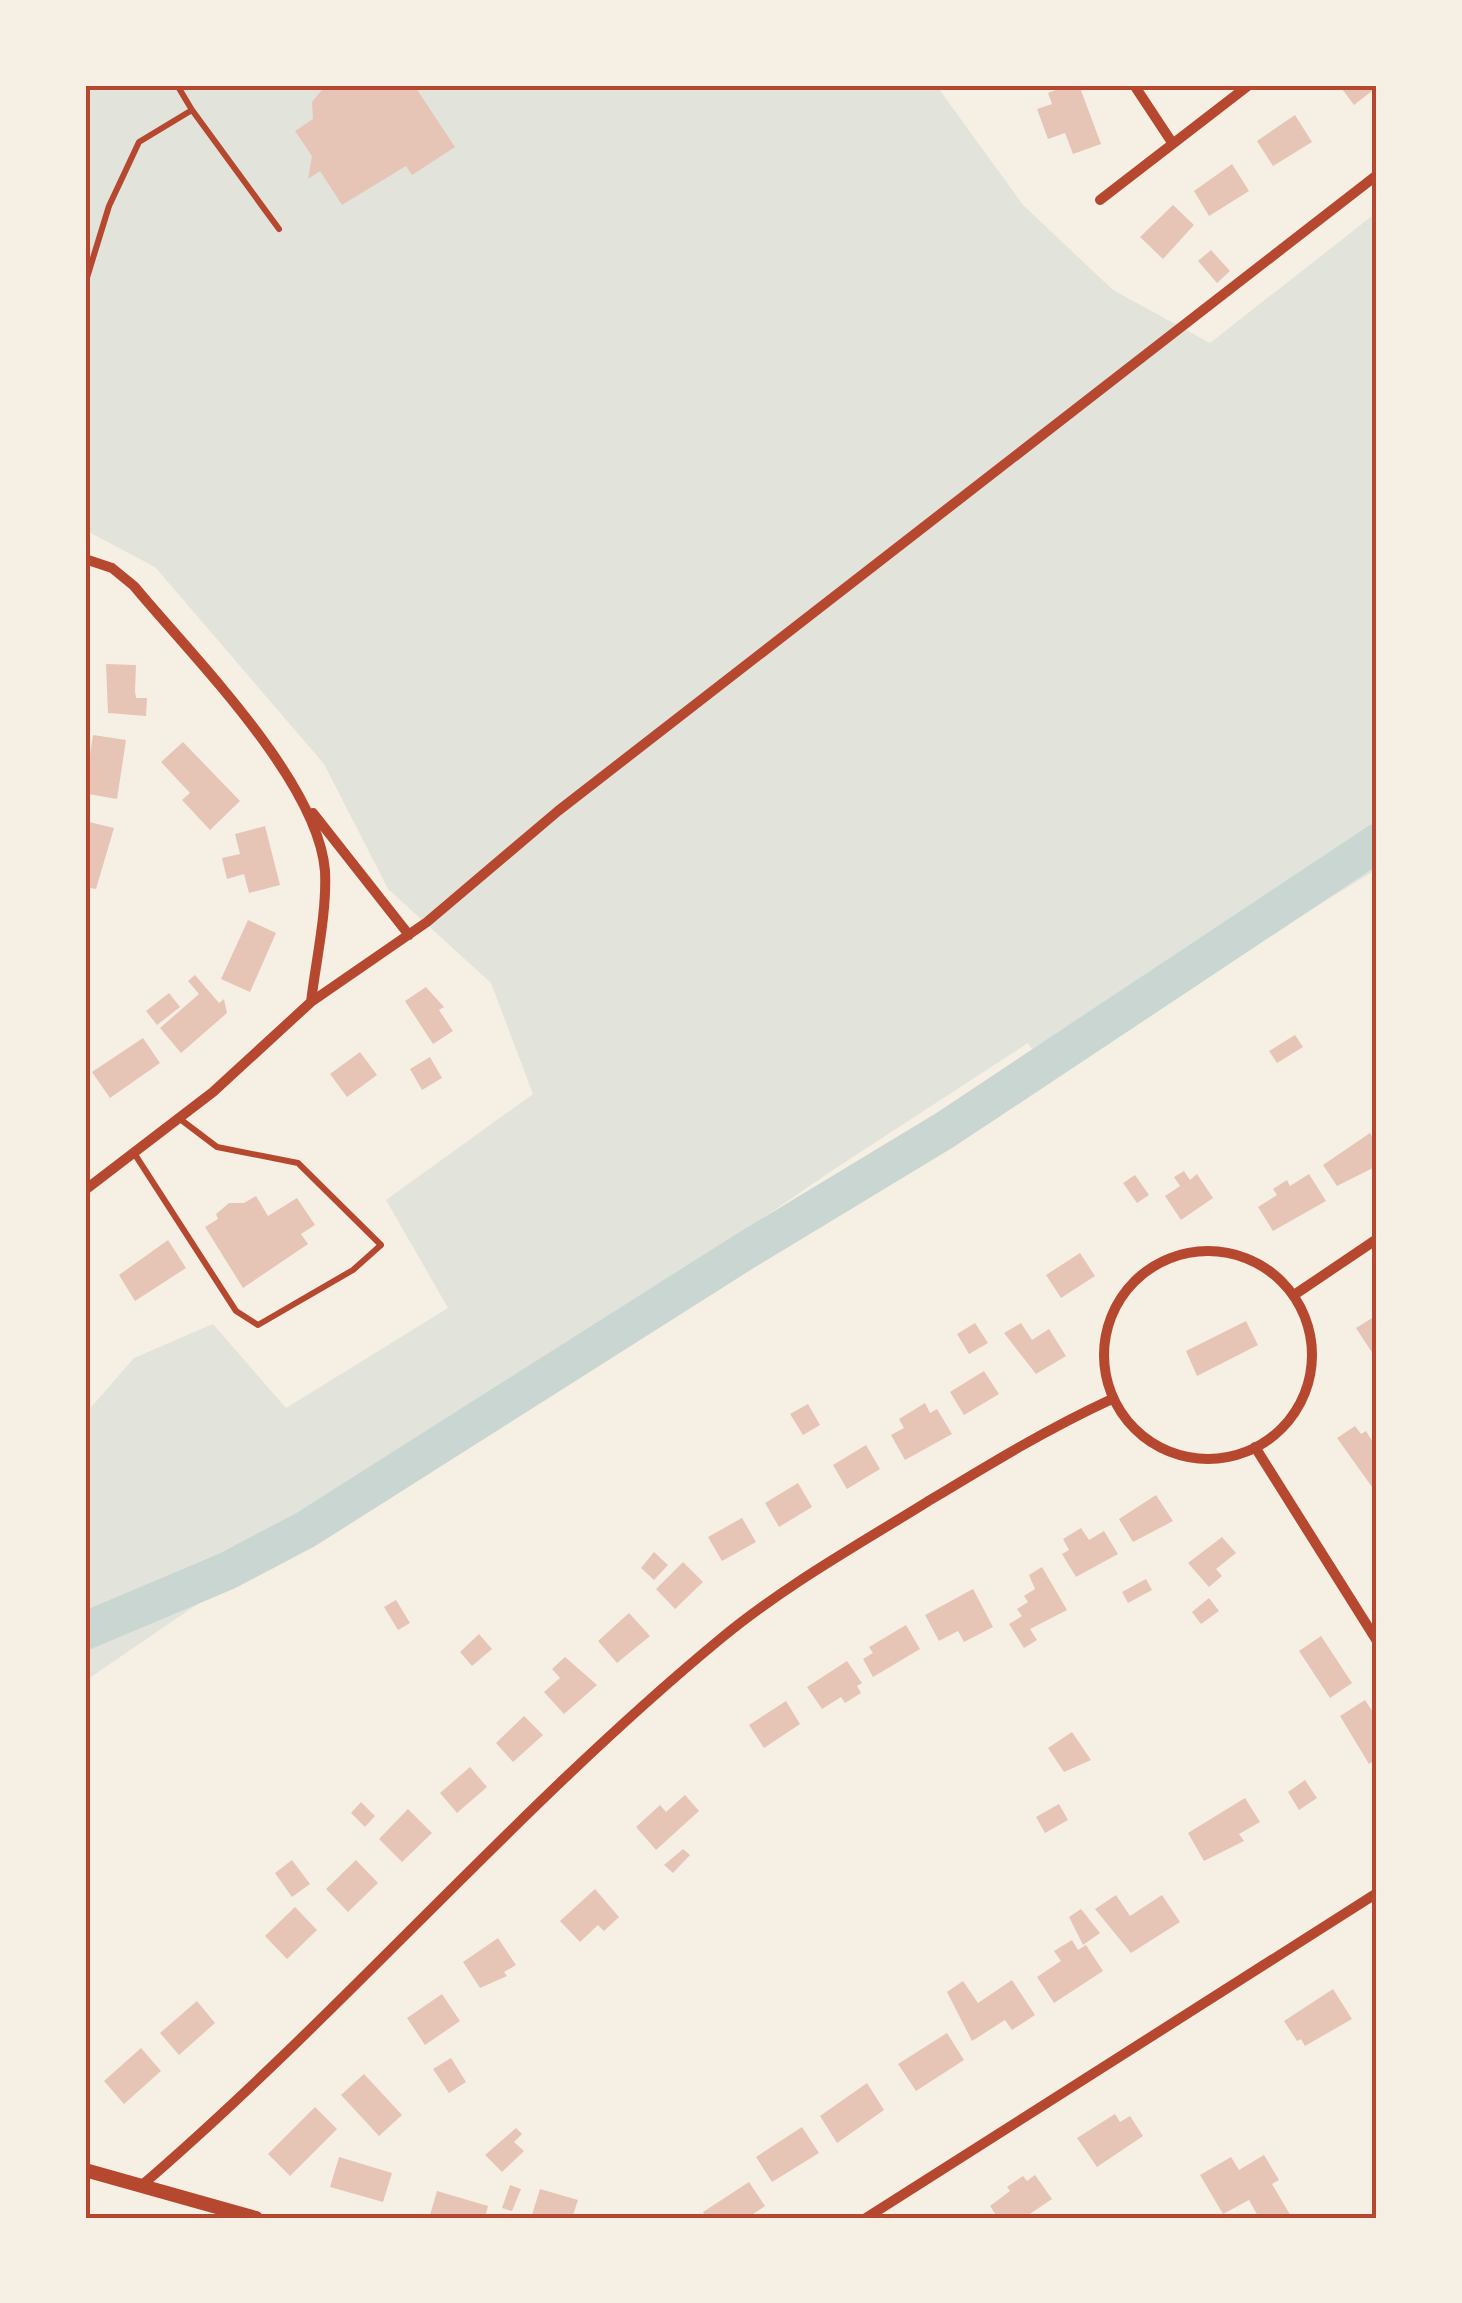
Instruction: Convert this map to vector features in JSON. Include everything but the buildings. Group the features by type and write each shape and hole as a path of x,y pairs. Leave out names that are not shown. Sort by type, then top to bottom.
{"street":[{"path":"1134,85 1171,141"},
{"path":"1100,200 1171,141 1249,85"},
{"path":"85,1190 179,1118 311,1002 409,935 558,811 1377,175"},
{"path":"85,560 112,568 134,586 249,724 409,935"},
{"path":"304,800 325,872 311,1002"},
{"path":"1294,1295 1377,1238"},
{"path":"1196,1251 1224,1252 1251,1260 1275,1275 1294,1295 1312,1342 1306,1392 1294,1414 1256,1447 1229,1456 1174,1452 1128,1423 1112,1398 1105,1343 1112,1316 1135,1282 1169,1258 1196,1251"},
{"path":"141,2186 404,1940 542,1800 721,1638 818,1568 1011,1450 1112,1398"},
{"path":"1256,1447 1377,1641"},
{"path":"866,2218 1377,1892"},
{"path":"85,2170 256,2218"}],"lane":[{"path":"177,85 279,230"},
{"path":"85,284 109,206 131,155 139,142 192,110"},
{"path":"134,1153 236,1311 258,1326 353,1270 381,1245 298,1162 217,1146 179,1118"}],"shaded area":[{"path":"85,85 936,85 1023,205 1113,290 1210,343 1377,212 1377,869 1048,1073 1028,1043 836,1168 85,1681 85,1414 134,1358 213,1324 286,1408 448,1308 386,1200 533,1094 491,983 388,889 324,764 155,567 85,530"}],"waterway":[{"path":"85,1631 227,1571 305,1530 745,1251 945,1130 1377,843"}]}
